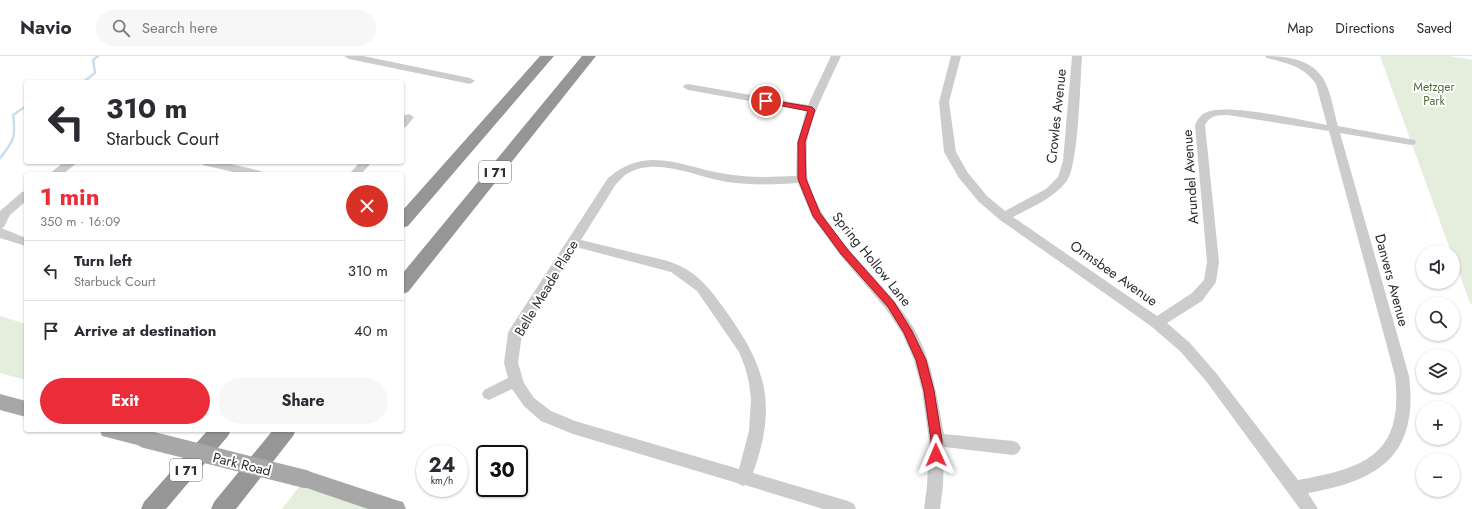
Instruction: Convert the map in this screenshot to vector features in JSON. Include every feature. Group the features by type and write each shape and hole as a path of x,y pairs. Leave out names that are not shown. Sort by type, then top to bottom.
{"highway":[{"name":"I 71","path":"404,220 547,56"},
{"name":"I 71","path":"404,285 589,56"},
{"name":"I 71","path":"152,509 218,432"},
{"path":"222,509 284,432"}],"main road":[{"path":"0,402 24,408"},
{"name":"Park Road","path":"117,432 305,480 396,509"}],"street":[{"path":"350,56 470,81"},
{"name":"Spring Hollow Lane","path":"836,56 812,110 802,142 802,179 816,214 844,252 891,305 908,331 921,360 929,391 937,440 935,486 932,509"},
{"name":"Ormsbee Avenue","path":"956,56 944,102 950,152 963,175 978,193 1004,217 1125,300 1157,323 1185,347 1211,377 1310,509"},
{"name":"Crowles Avenue","path":"1004,217 1050,192 1063,179 1069,161 1077,56"},
{"name":"Danvers Avenue","path":"1270,56 1294,62 1308,68 1317,76 1321,84 1406,395 1404,417 1400,431 1392,445 1382,457 1368,467 1344,478 1295,488"},
{"path":"688,87 812,110"},
{"name":"Arundel Avenue","path":"1157,323 1197,298 1210,282 1213,262 1200,125 1202,120 1212,113 1229,112 1411,142"},
{"name":"Belle Meade Place","path":"802,179 764,181 726,177 656,163 639,164 623,171 612,181 515,333 511,363 516,381 529,402 546,416 573,427 848,509"},
{"path":"58,172 69,164"},
{"path":"216,164 250,172"},
{"path":"357,172 364,164"},
{"path":"0,224 5,213 24,197"},
{"path":"0,232 4,235 24,241"},
{"path":"573,242 676,269 702,288 745,352 754,374 759,403 758,426 752,454 743,478"},
{"path":"489,394 516,381"},
{"path":"937,440 1013,448"}],"green space":[{"name":"Metzger Park","path":"1380,56 1449,56 1472,60 1472,304 1470,303 1460,275 1460,245 1448,245"},
{"path":"0,316 24,323 24,379 0,373"},
{"path":"305,479 396,509 282,509"}],"waterway":[{"path":"86,80 95,73 93,60 98,56"},
{"path":"0,158 13,138 13,115 24,107"}],"route":[{"path":"766,101 812,110 802,142 802,179 816,214 844,252 891,305 908,331 921,360 929,391 937,440 936,455"}]}
